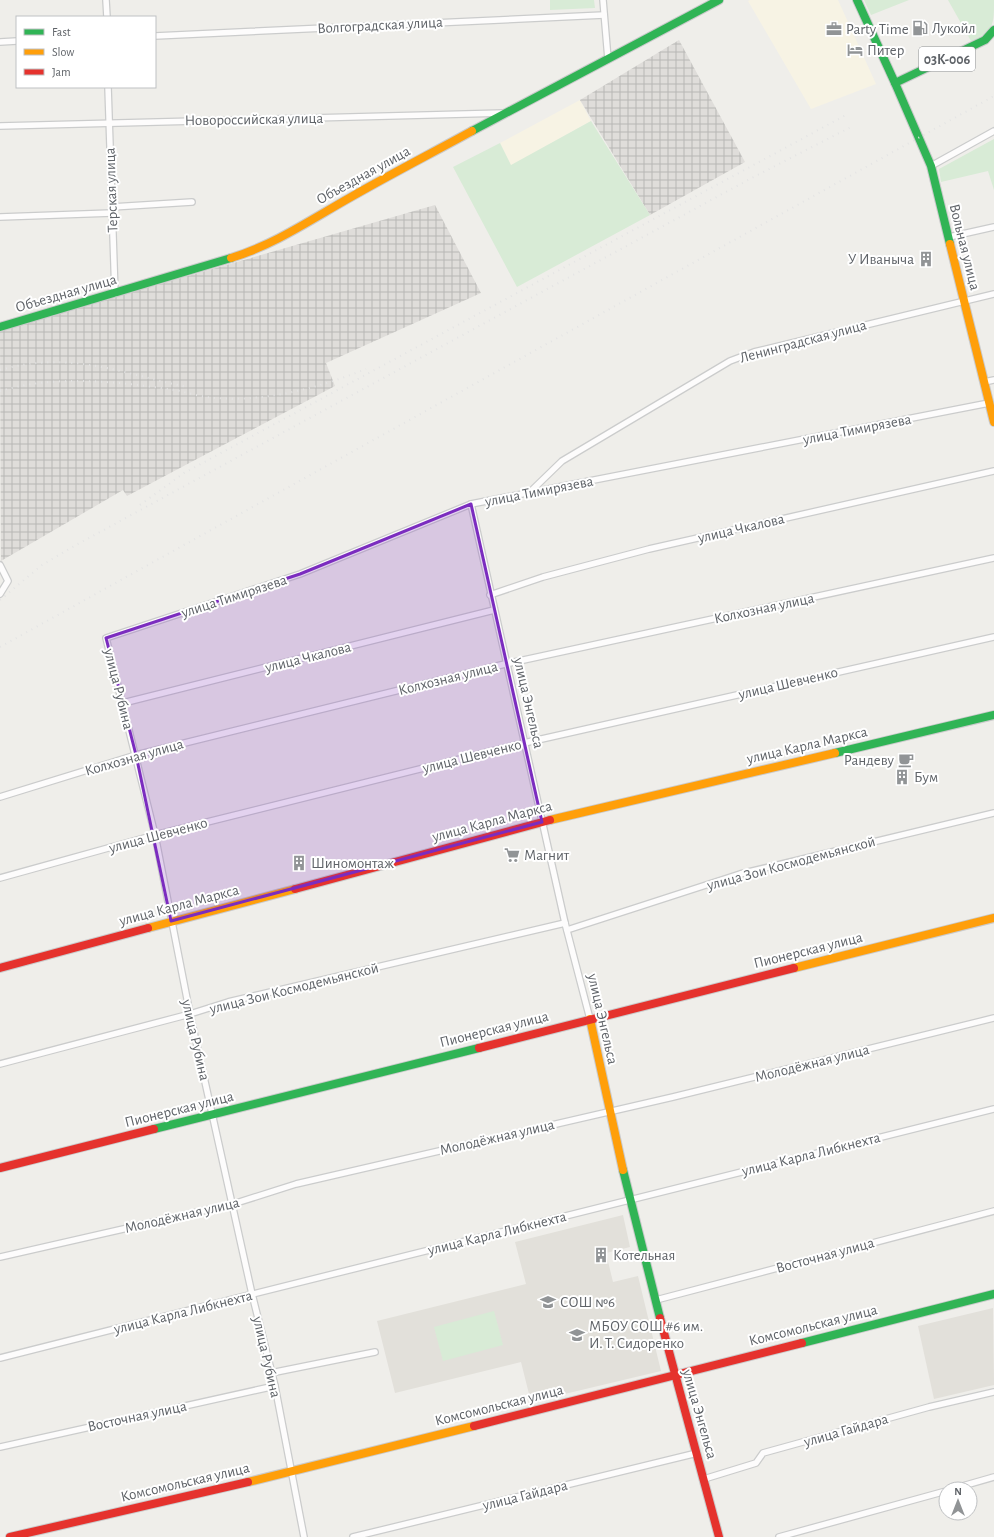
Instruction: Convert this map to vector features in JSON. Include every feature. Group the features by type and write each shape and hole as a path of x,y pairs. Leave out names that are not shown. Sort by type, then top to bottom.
{"street":[{"path":"106,0 107,16"},
{"path":"603,0 608,59"},
{"name":"Объездная улица","path":"0,327 115,294 248,253 284,235 366,188 719,0"},
{"name":"Вольная улица","path":"857,0 931,166 994,422"},
{"name":"Волгоградская улица","path":"156,36 604,15"},
{"name":"03К-006","path":"895,83 979,43 992,34 994,30"},
{"path":"0,42 16,41"},
{"name":"Терская улица","path":"108,88 115,294"},
{"name":"Новороссийская улица","path":"0,126 109,122 509,113"},
{"path":"931,166 994,131"},
{"path":"0,217 112,210 192,202"},
{"path":"948,237 994,227"},
{"name":"Ленинградская улица","path":"529,493 562,461 730,361 754,352 994,294"},
{"path":"984,382 994,380"},
{"name":"улица Тимирязева","path":"106,638 300,574 471,504 989,403"},
{"name":"улица Чкалова","path":"490,595 543,577 650,549 994,471"},
{"name":"улица Энгельса","path":"471,504 505,664 565,923 590,1019 609,1110 674,1375 698,1453 719,1537"},
{"name":"Колхозная улица","path":"0,797 136,755 505,664 994,558"},
{"path":"0,565 8,581 0,594"},
{"name":"улица Чкалова","path":"123,703 494,610"},
{"name":"улица Шевченко","path":"0,878 155,835 524,743 994,637"},
{"name":"улица Рубина","path":"106,638 155,835 190,1014 252,1294 275,1386 304,1537"},
{"name":"улица Карла Маркса","path":"0,968 542,822 994,715"},
{"name":"улица Зои Космодемьянской","path":"567,930 740,874 994,813"},
{"name":"Пионерская улица","path":"0,1168 994,918"},
{"name":"улица Зои Космодемьянской","path":"0,1064 190,1014 228,1002 565,923"},
{"name":"Молодёжная улица","path":"0,1257 233,1204 296,1184 994,1018"},
{"name":"улица Карла Либкнехта","path":"0,1358 994,1109"},
{"name":"Восточная улица","path":"656,1300 994,1211"},
{"name":"Комсомольская улица","path":"10,1537 292,1472 994,1294"},
{"path":"271,1373 375,1352"},
{"name":"Восточная улица","path":"0,1447 275,1386"},
{"name":"улица Гайдара","path":"704,1479 756,1463 763,1453 929,1407 994,1392"},
{"name":"улица Гайдара","path":"354,1537 698,1453"},
{"path":"978,1482 994,1477"},
{"path":"779,1537 938,1493"}],"highlighted area":[{"path":"471,504 542,822 171,921 136,755 106,638 300,574"}],"shaded area":[{"path":"838,0 876,84 811,109 748,1"},
{"path":"679,40 745,162 650,215 580,100"},
{"path":"580,100 591,121 511,166 500,143"},
{"path":"435,205 481,293 326,363 335,386 127,496 123,490 1,561 0,330"},
{"name":"СОШ №6","path":"623,1215 630,1247 606,1253 613,1282 638,1276 661,1371 531,1402 521,1362 395,1393 377,1321 526,1284 515,1242"},
{"path":"993,1308 994,1385 934,1399 918,1326"}],"green space":[{"path":"550,0 594,0 595,8 550,10"},
{"path":"864,0 909,0 871,15"},
{"path":"948,0 994,0 994,16 991,26 984,34 971,41"},
{"path":"591,121 650,215 517,287 453,167 500,143 511,165"},
{"path":"994,139 994,190 988,171 941,182 939,169"},
{"path":"494,1311 503,1345 443,1361 434,1327"}],"railway":[{"path":"0,647 994,96"},
{"path":"140,505 184,473 846,115"},
{"path":"0,600 42,565 76,545 748,180 851,127"},
{"path":"0,370 26,364 50,362 72,363 117,370 187,387"},
{"path":"0,391 42,383 84,381 147,386 215,398 254,398 273,396 311,388 366,369"}],"traffic: fast":[{"path":"472,131 719,0"},
{"path":"857,0 895,83"},
{"path":"950,244 931,166 895,83 985,40 994,30"},
{"path":"0,327 231,258"},
{"path":"835,753 994,715"},
{"path":"154,1129 479,1048"},
{"path":"623,1170 660,1318"},
{"path":"802,1343 994,1294"}],"traffic: slow":[{"path":"231,258 247,253 278,239 381,180 472,131"},
{"path":"950,244 994,422"},
{"path":"550,820 835,753"},
{"path":"148,928 295,889"},
{"path":"794,968 994,918"},
{"path":"590,1019 623,1170"},
{"path":"248,1482 474,1426"}],"traffic: jam":[{"path":"295,889 550,820"},
{"path":"0,968 148,928"},
{"path":"479,1048 794,968"},
{"path":"0,1168 154,1129"},
{"path":"660,1318 719,1537"},
{"path":"474,1426 802,1343"},
{"path":"10,1537 248,1482"}],"place":[{"name":"Лукойл","path":"920,28"},
{"name":"Party Time","path":"834,29"},
{"name":"Питер","path":"855,50"},
{"name":"У Иваныча","path":"926,259"},
{"name":"Рандеву","path":"906,760"},
{"name":"Бум","path":"902,777"},
{"name":"Магнит","path":"512,855"},
{"name":"Шиномонтаж","path":"299,863"},
{"name":"Котельная","path":"601,1255"},
{"name":"СОШ №6","path":"548,1302"},
{"name":"МБОУ СОШ #6 им. И. Т. Сидоренко","path":"577,1335"}]}
